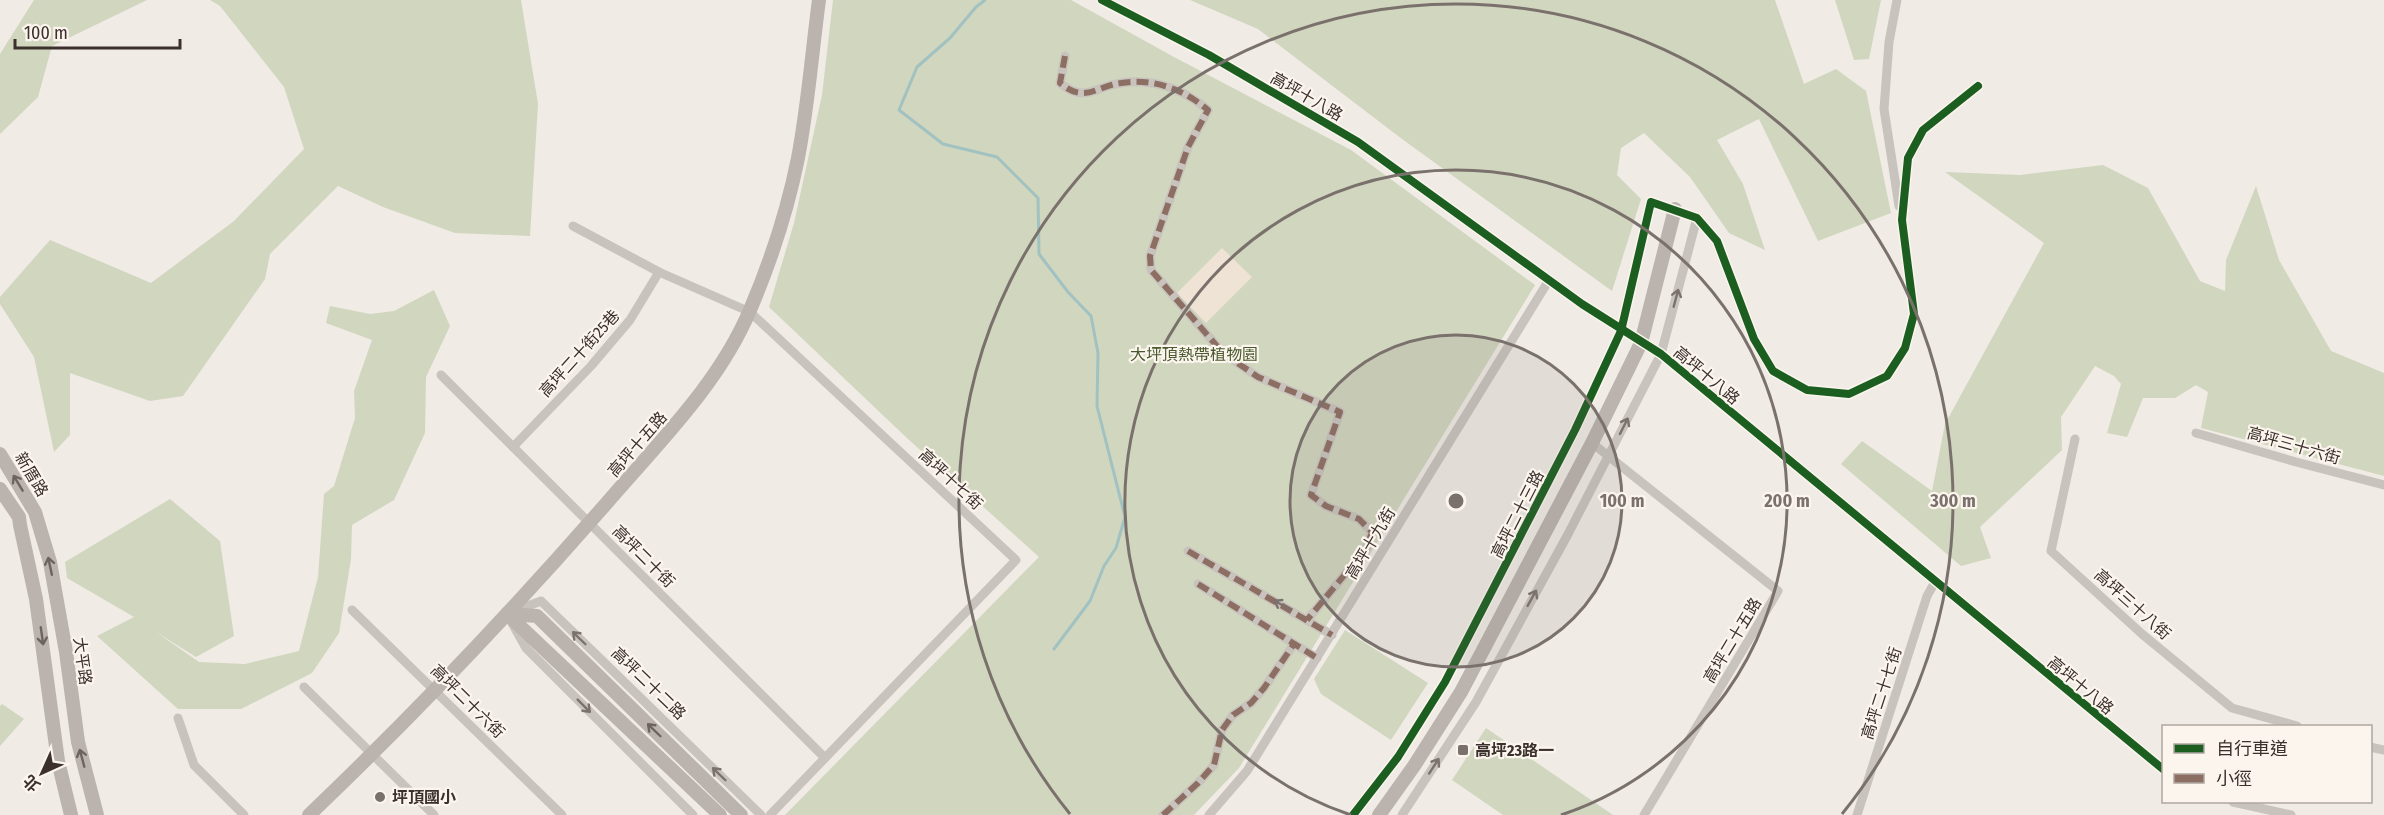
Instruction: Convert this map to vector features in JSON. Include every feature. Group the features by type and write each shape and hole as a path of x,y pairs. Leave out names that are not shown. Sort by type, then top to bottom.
{"street":[{"name":"高坪十五路","path":"309,815 436,689 590,523 699,396 726,355 750,312 784,215 798,158 819,0"},
{"name":"高坪十八路","path":"1102,0 1209,55 1358,142 1548,280 1621,331 1661,354 2162,769"},
{"path":"1675,209 1697,218 1717,241 1754,339 1773,371 1807,390 1849,394 1887,376 1905,348 1914,314 1884,109 1889,42 1897,0"},
{"path":"1065,56 1060,83 1071,92 1089,93 1120,82 1155,83 1181,91 1208,110 1185,156 1150,256 1151,270 1223,353 1258,377 1340,412 1311,495 1326,506 1359,519 1372,532 1366,549 1307,620"},
{"path":"1902,220 1908,158 1923,130 1978,86"},
{"name":"高坪二十三路","path":"1353,815 1398,757 1445,682 1575,430 1621,331 1651,201 1675,209 1641,343 1592,443 1461,692 1414,766 1379,815"},
{"path":"1402,815 1476,702 1661,354 1697,218"},
{"name":"高坪十七街","path":"573,226 658,272 750,312 1016,560 770,815"},
{"name":"高坪二十街25巷","path":"513,447 591,366 630,320 658,272"},
{"name":"高坪十九街","path":"1209,815 1247,771 1548,280"},
{"name":"高坪二十街","path":"441,375 825,758"},
{"name":"高坪三十六街","path":"2196,433 2384,485"},
{"name":"高坪三十八街","path":"2075,439 2051,551 2142,634 2232,708 2293,725"},
{"name":"高坪二十五路","path":"1592,443 1779,591 1644,815"},
{"name":"新厝路","path":"0,454 35,512"},
{"name":"新厝路","path":"0,489 19,517 36,599 58,761 71,815"},
{"name":"大平路","path":"35,512 50,562 66,652 78,742 97,815"},
{"path":"1188,551 1332,635"},
{"name":"高坪二十七街","path":"1857,815 1926,596 1935,582"},
{"path":"1198,584 1317,658"},
{"name":"高坪二十二路","path":"507,614 541,601 761,815"},
{"name":"高坪二十六街","path":"352,610 436,689 562,815"},
{"path":"507,614 526,648 693,815"},
{"path":"507,614 720,815"},
{"name":"高坪二十二路","path":"507,614 537,616 741,815"},
{"path":"1163,815 1214,765 1222,730 1233,715 1251,703 1264,688 1293,644"},
{"path":"304,687 434,815"},
{"path":"178,718 194,765 244,815"},
{"path":"2241,803 2291,815"}],"green space":[{"path":"34,0 147,0 52,46 38,97 0,134 0,54"},
{"path":"210,0 521,0 538,104 530,236 455,233 383,207 338,186 270,254 265,279 183,396 150,401 70,373 70,435 54,452 34,357 0,304 0,297 50,240 151,283 234,221 304,149 284,87 220,6"},
{"name":"大坪頂熱帶植物園","path":"833,0 1071,0 1351,150 1535,285 1239,768 1194,815 785,815 1039,557 908,439 769,307 794,223 822,95"},
{"path":"1190,0 1775,0 1804,84 1836,69 1866,91 1891,213 1818,241 1759,119 1717,140 1743,184 1765,250 1729,233 1690,177 1644,133 1621,148 1617,175 1641,199 1612,291 1402,139 1258,29"},
{"path":"1835,0 1881,0 1869,59 1854,60"},
{"path":"2103,165 2148,188 2200,281 2225,291 2226,260 2256,186 2279,260 2331,351 2384,373 2384,476 2201,428 2208,392 2196,385 2175,398 2143,398 2127,437 2107,433 2121,384 2114,376 2095,366 2061,417 2062,450 1980,527 1991,558 1961,566 1841,464 1862,441 1932,491 1945,424 2044,243 1945,172 2020,175"},
{"path":"434,290 450,326 426,377 425,433 394,500 352,525 351,559 339,633 312,673 241,709 178,709 97,636 134,617 67,578 65,562 170,499 220,541 234,636 196,657 156,632 199,662 245,664 299,651 318,577 324,494 334,486 355,418 354,391 372,340 326,323 330,306 370,314 394,311"},
{"path":"1345,630 1428,683 1391,740 1321,694 1314,679"},
{"path":"2,704 24,719 0,746 0,706"},
{"path":"1486,728 1613,815 1503,815 1452,780"}],"shaded area":[{"path":"1222,248 1252,277 1206,323 1177,293"}],"waterway":[{"path":"985,0 976,7 950,38 917,67 899,110 943,144 997,157 1038,198 1039,254 1068,292 1091,316 1098,353 1097,406 1125,517 1116,548 1104,566 1090,601 1054,649"}],"marked path":[{"path":"1065,56 1060,83 1069,89 1084,93 1121,83 1145,82 1178,91 1208,110 1188,147 1150,256 1151,270 1223,353 1258,377 1340,412 1311,495 1326,506 1359,519 1372,532 1366,549 1307,620"},
{"path":"1188,551 1332,635"},
{"path":"1198,584 1317,658"},
{"path":"1163,815 1214,765 1222,730 1233,715 1251,703 1264,688 1294,644"}],"cycle path":[{"path":"1102,0 1209,55 1358,142 1582,304 1661,354 2162,768"},
{"path":"1353,815 1398,757 1445,682 1575,430 1621,331 1651,202 1697,218 1717,241 1754,339 1773,371 1807,390 1849,394 1887,376 1905,348 1914,314 1902,220 1908,158 1923,130 1978,86"}],"place":[{"name":"高坪23路一","path":"1463,750"},
{"name":"坪頂國小","path":"380,797"}]}
